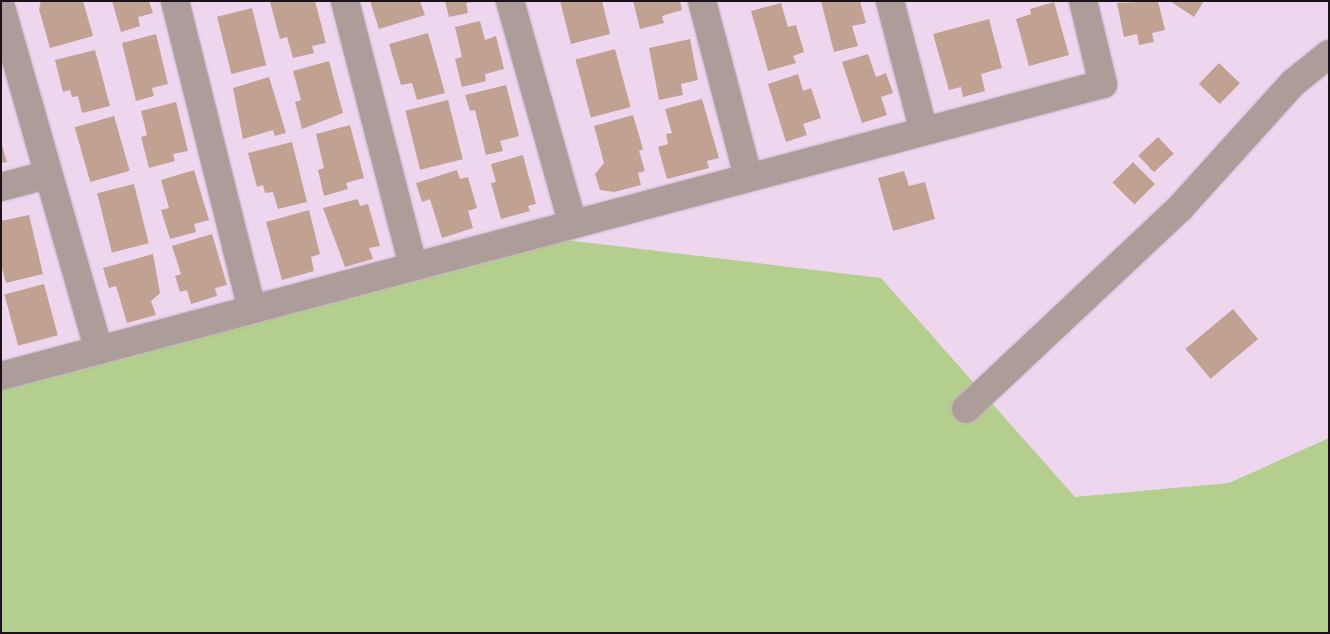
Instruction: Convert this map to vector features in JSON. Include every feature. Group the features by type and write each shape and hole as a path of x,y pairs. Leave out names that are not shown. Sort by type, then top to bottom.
{"street":[{"path":"175,1 252,309"},
{"path":"345,1 413,266"},
{"path":"510,1 572,222"},
{"path":"702,1 748,176"},
{"path":"890,1 923,129"},
{"path":"1,376 572,222 923,129 1103,84 1084,1"},
{"path":"1,7 46,175 99,350"},
{"path":"966,409 1180,208 1293,83 1329,54"},
{"path":"1,187 46,175"}],"green space":[{"path":"558,239 881,278 1075,497 1229,483 1329,438 1329,633 1,633 1,389"}],"building":[{"path":"41,1 83,1 93,36 50,48 39,9"},
{"path":"112,1 149,1 153,13 138,17 140,26 121,32"},
{"path":"315,1 326,43 312,46 314,53 293,58 287,37 280,39 270,2"},
{"path":"370,1 420,1 425,15 379,29"},
{"path":"445,1 472,2 466,3 468,13 449,17"},
{"path":"560,1 602,1 610,34 571,44"},
{"path":"633,1 680,1 682,10 662,16 664,23 640,29"},
{"path":"821,1 860,1 866,23 852,26 858,46 834,52"},
{"path":"1158,1 1165,30 1152,33 1154,42 1139,45 1137,34 1124,37 1117,3"},
{"path":"1170,1 1204,1 1194,17"},
{"path":"1054,2 1069,55 1029,66 1016,19 1031,14 1030,9"},
{"path":"781,3 788,27 796,25 804,52 793,56 796,63 768,71 751,11"},
{"path":"252,8 266,65 231,74 217,17"},
{"path":"989,19 1002,68 981,74 985,91 963,97 961,87 949,90 933,34"},
{"path":"480,21 485,40 496,36 504,69 485,74 486,81 462,87 455,59 462,57 455,27"},
{"path":"428,33 445,93 417,100 412,83 401,85 389,44"},
{"path":"156,34 168,84 152,88 154,96 136,101 122,43"},
{"path":"690,39 698,80 681,84 683,95 659,100 649,48"},
{"path":"615,49 631,107 591,118 575,60"},
{"path":"95,50 110,106 82,113 78,96 72,97 70,90 63,92 55,60"},
{"path":"868,54 876,77 886,73 893,93 881,97 887,115 862,123 842,62"},
{"path":"329,61 343,113 302,129 295,102 301,100 293,71"},
{"path":"1219,63 1240,83 1220,104 1199,84"},
{"path":"798,74 803,91 811,88 821,118 803,124 807,135 786,142 768,84"},
{"path":"269,77 286,133 275,136 273,130 243,139 233,88"},
{"path":"506,85 519,136 500,141 503,151 486,155 475,110 470,111 465,95"},
{"path":"702,99 719,158 707,161 709,168 667,179 658,147 668,144 666,134 672,133 665,109"},
{"path":"448,100 463,159 420,170 405,111"},
{"path":"176,102 188,151 173,154 175,161 149,168 141,137 147,135 141,111"},
{"path":"633,115 643,149 639,151 645,171 638,173 641,185 614,192 600,190 595,174 604,163 594,126"},
{"path":"114,116 130,171 90,182 75,127"},
{"path":"350,125 364,178 346,183 348,189 324,196 318,170 324,168 316,134"},
{"path":"1158,137 1174,154 1154,172 1138,155"},
{"path":"1,142 7,162 1,163"},
{"path":"292,142 307,202 278,209 273,192 265,193 263,185 257,187 248,153"},
{"path":"523,155 536,204 528,206 530,211 501,219 491,183 496,182 491,164"},
{"path":"1133,162 1155,184 1134,204 1112,183"},
{"path":"194,170 209,220 194,224 196,232 170,239 161,210 169,208 161,180"},
{"path":"457,170 460,179 468,177 477,208 468,211 473,228 442,238 430,199 422,202 416,183"},
{"path":"904,171 909,186 925,182 935,219 893,231 878,178"},
{"path":"134,184 149,243 112,252 97,193"},
{"path":"358,199 360,206 368,204 380,246 369,248 373,259 345,267 323,208"},
{"path":"309,210 320,254 311,257 314,271 282,280 266,222"},
{"path":"29,215 43,274 6,283 1,264 1,221"},
{"path":"212,234 227,285 215,288 217,296 191,304 187,290 180,292 175,276 181,274 172,246"},
{"path":"153,254 160,293 151,301 156,315 127,323 116,286 109,288 103,268"},
{"path":"44,284 58,335 18,346 4,295"},
{"path":"1233,309 1258,339 1211,379 1186,349"}]}
